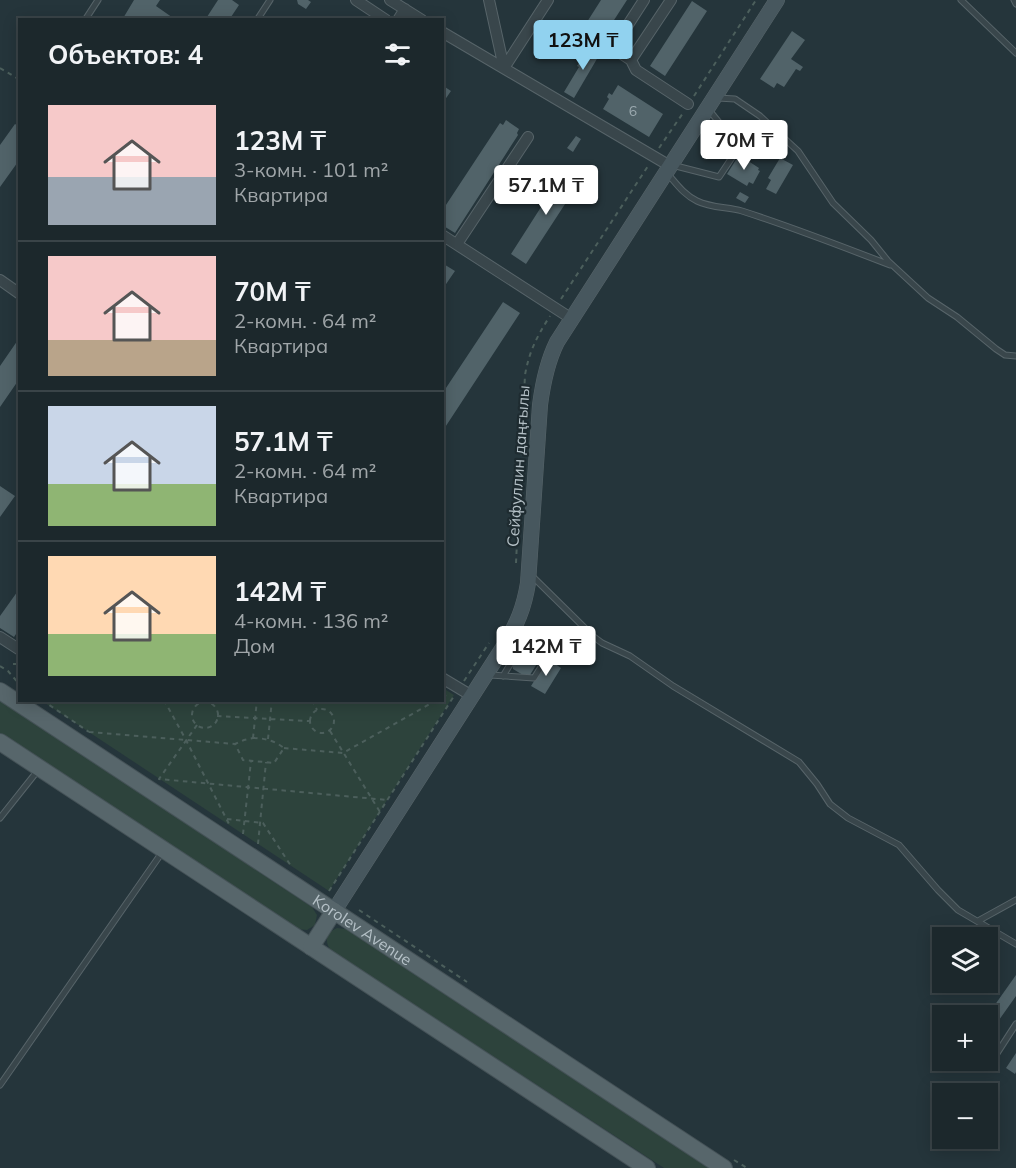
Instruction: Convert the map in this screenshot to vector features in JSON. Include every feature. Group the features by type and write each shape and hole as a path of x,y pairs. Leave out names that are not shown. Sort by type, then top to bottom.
{"main road":[{"name":"Korolev Avenue","path":"0,691 724,1168"},
{"path":"0,742 647,1168"},
{"path":"311,947 334,911"}],"street":[{"path":"356,0 383,18"},
{"path":"390,0 419,18"},
{"path":"489,0 504,68"},
{"path":"504,68 548,0"},
{"path":"644,0 613,48 631,60 636,70 688,104"},
{"path":"631,60 671,0"},
{"name":"Сейфуллин даңғылы","path":"334,911 460,692 486,675 516,626 525,600 543,378 556,342 777,0"},
{"path":"399,18 405,9"},
{"path":"444,33 669,167"},
{"path":"457,244 528,137"},
{"path":"444,236 572,319"},
{"path":"0,280 18,293"},
{"path":"0,637 18,649"},
{"path":"444,680 460,692"}],"lane":[{"path":"86,18 98,0"},
{"path":"258,18 268,2 260,0"},
{"path":"961,0 1016,54"},
{"path":"1014,0 1016,4"},
{"path":"669,167 719,177 739,147 711,103 735,99 760,116 798,151 833,203 928,298 957,317 1005,355 1016,356"},
{"path":"669,167 684,192 698,201 739,210 895,267"},
{"path":"528,572 602,643 630,657 673,686 799,762 830,804 848,818 899,845 958,910 1016,944"},
{"path":"516,626 530,646"},
{"path":"502,676 525,640"},
{"path":"486,675 534,678 546,659"},
{"path":"0,818 40,768"},
{"path":"0,1085 164,850"},
{"path":"978,921 1016,900"},
{"path":"998,1052 1016,1024"}],"path":[{"path":"516,562 525,375 531,351 555,308 756,0"},
{"path":"0,68 18,79"},
{"path":"329,891 491,641"},
{"path":"13,664 18,664"},
{"path":"0,666 18,683"},
{"path":"444,696 460,692"},
{"path":"165,702 230,826"},
{"path":"253,738 257,702"},
{"path":"268,739 272,702"},
{"path":"313,702 317,710"},
{"path":"89,732 235,744 253,738 268,739 284,748 343,753 432,702"},
{"path":"201,703 212,704 216,709 216,721 203,728 197,725 193,718 194,709 201,703"},
{"path":"317,710 327,710 332,715 334,724 330,731 324,734 317,733 311,728 309,721 317,710"},
{"path":"217,716 309,721"},
{"path":"197,725 159,779 388,800"},
{"path":"330,731 380,812"},
{"path":"235,744 243,760 274,763 284,748"},
{"path":"243,834 251,761"},
{"path":"258,844 266,762"},
{"path":"227,819 263,823 291,866"}],"green space":[{"path":"444,689 454,695 329,891 44,702 444,702"},
{"path":"0,700 312,907 317,915 315,925 307,930 297,929 0,733"},
{"path":"337,928 346,929 709,1168 664,1168 332,951 327,938"}],"building":[{"path":"134,0 160,0 156,6 173,18 123,18"},
{"path":"218,0 232,0 239,5 230,18 206,18"},
{"path":"297,0 311,2 306,9 298,4"},
{"path":"601,0 627,0 605,34 587,22"},
{"path":"692,1 707,11 665,76 650,66"},
{"path":"792,31 805,40 791,59 803,67 800,71 796,69 784,87 777,83 774,88 760,79"},
{"path":"590,46 601,52 574,98 564,92"},
{"path":"618,85 663,114 649,137 603,109 609,99 607,97 609,93 612,95"},
{"path":"444,86 451,91 444,101"},
{"path":"506,120 519,129 518,135 455,233 444,226 444,208 500,123 503,125"},
{"path":"15,124 18,126 18,162 0,187 0,145"},
{"path":"576,136 581,139 573,152 567,148"},
{"path":"739,155 759,168 760,171 753,184 749,182 747,186 727,174"},
{"path":"780,158 793,165 776,194 766,189 771,180 768,178"},
{"path":"566,168 582,178 526,264 511,254"},
{"path":"740,192 749,197 745,203 736,198"},
{"path":"444,264 455,271 444,287"},
{"path":"503,302 520,313 444,429 444,391"},
{"path":"18,340 18,381 0,407 0,366"},
{"path":"0,486 15,496 0,517"},
{"path":"18,591 18,631 14,637 0,628 0,616"},
{"path":"536,640 546,646 543,650 545,651 528,678 513,669 512,664 520,651 526,654"},
{"path":"548,659 561,668 545,694 531,686"},
{"path":"1016,975 1016,996 998,1021 998,1005 995,1005"},
{"path":"1016,1053 1016,1072 1015,1074 1006,1068"}]}
